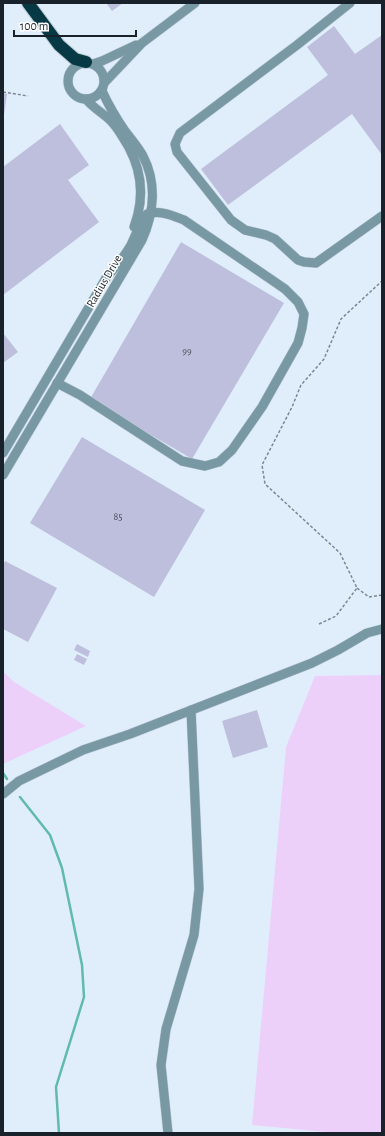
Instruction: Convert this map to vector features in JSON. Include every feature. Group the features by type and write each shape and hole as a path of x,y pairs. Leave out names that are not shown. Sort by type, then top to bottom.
{"highway":[{"path":"28,3 59,46 75,59 90,63"}],"street":[{"path":"142,43 102,61 76,65 72,69 68,78 69,87 77,97 86,99 95,97 142,43 195,3"},
{"path":"350,3 180,133 174,144 176,152 231,220 245,230 266,235 275,239 298,260 316,263 382,216"},
{"path":"90,63 102,71 103,86"},
{"name":"Radius Drive","path":"3,475 142,240 148,226 151,212 152,191 148,169 143,156 108,103 103,86"},
{"name":"Radius Drive","path":"3,453 132,232 141,201 139,171 134,156 112,122 93,107 86,99"},
{"path":"141,191 144,203 147,209 151,212"},
{"path":"58,383 80,395 182,461 205,466 219,462 232,450 262,407 298,343 304,314 298,302 285,289 184,220 168,213 151,212 144,217 118,265 106,278"},
{"path":"38,393 45,394 73,350 87,334"},
{"path":"3,460 28,419 31,416 37,417"},
{"path":"3,794 19,781 83,750 312,663 367,633 382,629"},
{"path":"168,1133 161,1065 166,1029 194,935 199,889 191,710"}],"path":[{"path":"3,92 28,96"},
{"path":"382,281 341,319 324,359 301,385 292,407 262,465 265,484 340,553 357,588 369,597 382,595"},
{"path":"319,624 336,616 357,588"}],"shaded area":[{"path":"3,671 14,682 86,726 3,764"},
{"path":"382,675 382,1133 337,1133 252,1125 286,747 315,676"}],"building":[{"path":"106,3 123,3 112,11"},
{"path":"334,26 355,54 382,35 382,155 352,114 228,205 201,169 328,75 307,47"},
{"path":"3,93 7,94 4,115 3,115"},
{"path":"60,124 89,165 68,180 99,222 3,295 3,167"},
{"path":"181,242 284,303 192,459 90,399"},
{"path":"3,333 18,352 3,363"},
{"path":"82,437 205,510 154,597 30,523"},
{"path":"5,561 57,588 28,642 3,629 3,565"},
{"path":"77,644 90,651 88,657 74,650"},
{"path":"77,654 87,659 84,665 74,660"},
{"path":"257,710 268,747 233,758 222,721"}],"waterway":[{"path":"3,773 7,779"},
{"path":"20,797 50,835 62,868 82,965 84,997 56,1087 59,1133"}]}
